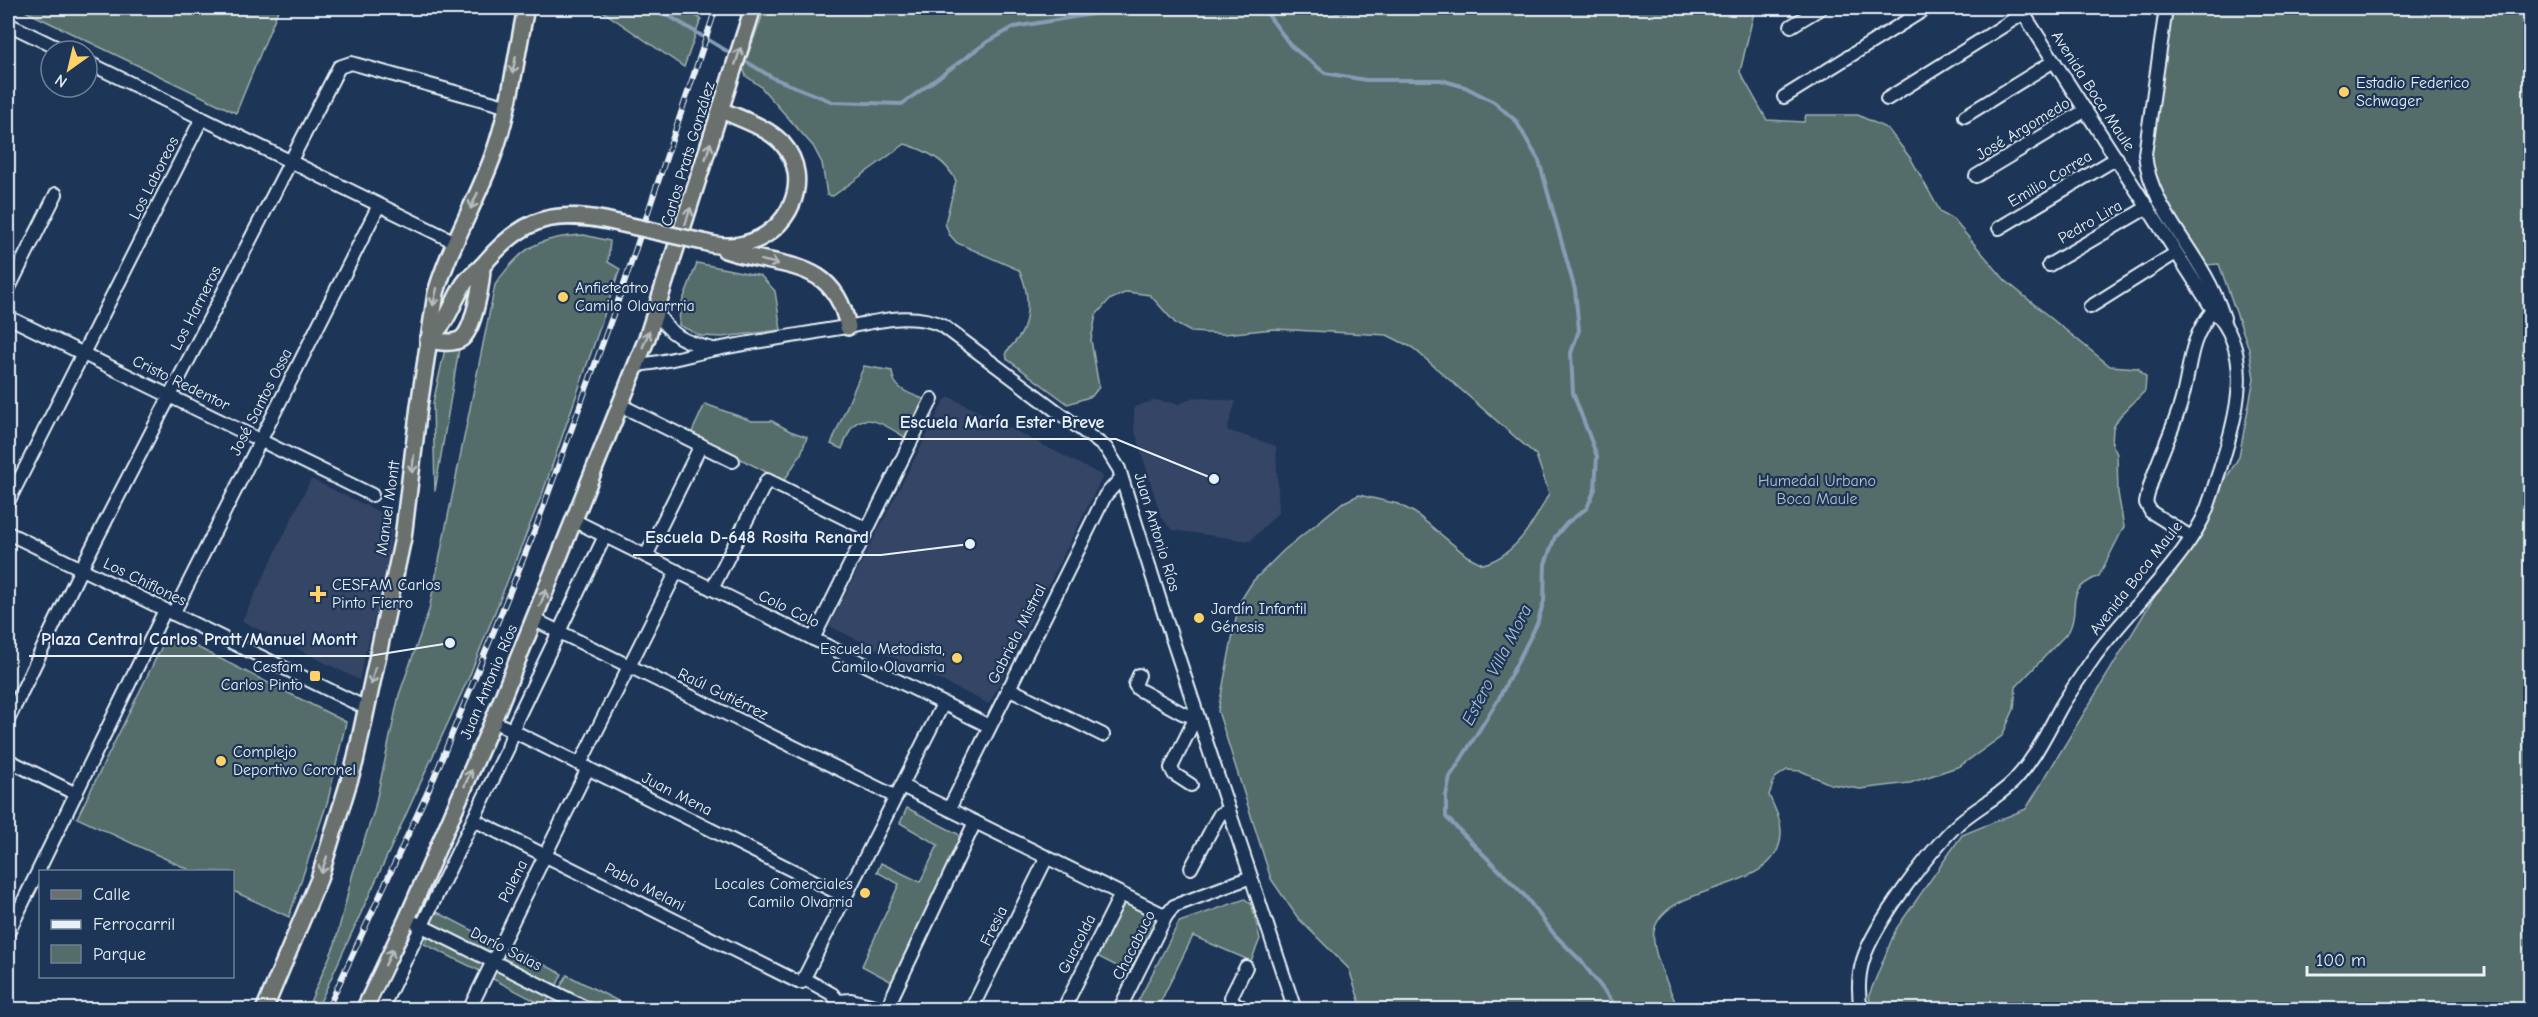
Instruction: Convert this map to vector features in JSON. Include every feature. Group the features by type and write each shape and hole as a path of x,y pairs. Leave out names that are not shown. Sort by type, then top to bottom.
{"main road":[{"name":"Manuel Montt","path":"264,1010 311,900 349,786 403,538 436,293 455,242 492,159 526,8"},
{"name":"Carlos Prats González","path":"657,311 753,8"},
{"path":"708,244 742,245 768,234 788,214 796,187 792,160 782,144 772,134 721,110"},
{"path":"428,340 445,324 465,281 509,237 543,220 578,215 708,244 748,257 803,269 820,276 837,293 844,307 848,327"},
{"path":"428,340 452,342 460,340 469,331 482,266"},
{"name":"Juan Antonio Ríos","path":"364,1010 407,919 493,721 575,521 657,311"}],"street":[{"path":"1791,26 1821,8"},
{"path":"1784,97 1927,8"},
{"path":"2166,8 2145,154 2147,174 2154,190 2205,275 2227,324"},
{"path":"1887,99 2022,10"},
{"name":"Avenida Boca Maule","path":"1861,1010 1859,978 1863,960 1870,942 1895,904 1939,843 1960,822 2003,791 2024,769 2062,705 2097,655 2191,537 2208,505 2234,422 2238,398 2240,375 2237,353 2227,324 2213,310 2022,10"},
{"path":"8,24 39,39"},
{"path":"1965,116 2054,60"},
{"name":"Los Harneros","path":"8,720 81,569 339,67 345,63 505,106"},
{"path":"99,68 455,242"},
{"name":"José Argomedo","path":"1976,176 2086,110"},
{"name":"Los Laboreos","path":"8,502 202,118"},
{"name":"Emilio Correa","path":"1999,228 2117,158"},
{"path":"8,290 56,194"},
{"name":"José Santos Ossa","path":"8,933 76,794 379,205"},
{"name":"Pedro Lira","path":"2049,265 2148,207"},
{"path":"2090,307 2176,253"},
{"path":"2191,537 2151,512 2146,503 2181,404 2194,341 2199,329 2213,310"},
{"name":"Juan Antonio Ríos","path":"657,311 664,326 677,335 694,345 714,350"},
{"name":"Cristo Redentor","path":"8,317 372,495"},
{"name":"Juan Antonio Ríos","path":"636,364 655,364 714,350 848,327 909,318 926,319 943,326 1098,442 1117,463 1198,718 1295,1010"},
{"path":"813,639 932,399"},
{"path":"620,405 733,461"},
{"path":"646,556 701,445"},
{"name":"Gabriela Mistral","path":"949,809 1105,496 1121,478"},
{"path":"712,589 767,480 867,529"},
{"name":"Colo Colo","path":"575,521 989,726"},
{"name":"Los Chiflones","path":"8,533 366,708"},
{"path":"381,1010 474,820 516,722 605,536"},
{"name":"Palena","path":"468,1010 545,855 629,666 676,571"},
{"name":"Raúl Gutiérrez","path":"535,620 899,792 949,809 1166,916"},
{"path":"1139,675 1135,685 1138,689 1182,713 1198,718 1192,725 1171,768 1174,774 1191,785"},
{"path":"1008,688 1103,735"},
{"path":"803,980 943,704"},
{"name":"Juan Mena","path":"493,721 846,897"},
{"path":"8,760 76,794"},
{"path":"1191,868 1220,814 1229,810"},
{"name":"Pablo Melani","path":"474,820 798,982 803,980 832,994 838,1005 851,1000 888,1009"},
{"path":"888,1009 975,822"},
{"name":"Fresia","path":"972,1010 1047,857"},
{"name":"Chacabuco","path":"1119,1010 1166,916 1178,903 1251,877"},
{"name":"Guacolda","path":"1063,1010 1121,894"},
{"name":"Darío Salas","path":"407,919 590,1010"},
{"path":"1246,967 1231,997 1233,1002 1247,1010"}],"shaded area":[{"path":"950,397 1103,476 989,704 829,626 944,401"},
{"path":"1194,397 1236,401 1227,430 1276,446 1279,512 1250,541 1172,530 1161,517 1134,428 1134,407 1155,400 1179,404"},
{"name":"CESFAM Carlos Pinto Fierro","path":"311,479 390,517 392,532 387,567 359,680 242,621"}],"green space":[{"path":"19,8 279,8 236,113 99,47 99,39 83,39"},
{"path":"598,8 683,8 701,19 684,67"},
{"name":"Humedal Urbano Boca Maule","path":"765,8 1294,8 1324,15 1377,8 1755,8 1740,72 1767,120 1804,122 1806,115 1858,115 1888,129 1911,159 1941,213 1953,219 2005,280 2110,366 2138,368 2146,377 2145,391 2120,416 2113,428 2112,444 2117,454 2118,493 2124,527 2099,576 2087,582 2076,594 2069,631 2016,687 2014,709 2002,736 1960,766 1910,783 1860,789 1830,784 1801,771 1787,770 1775,778 1769,795 1777,814 1781,834 1775,854 1762,868 1743,878 1678,903 1663,915 1654,931 1658,959 1678,1009 1362,1009 1349,969 1298,918 1271,879 1218,711 1239,603 1253,581 1284,550 1342,503 1359,495 1398,504 1415,513 1467,556 1483,564 1494,560 1505,554 1523,536 1549,493 1536,455 1413,348 1387,335 1274,329 1224,334 1191,332 1176,324 1150,295 1127,292 1109,300 1096,315 1091,340 1099,387 1092,396 1068,404 1007,359 1006,352 1020,336 1027,315 1027,299 1022,277 1019,270 957,243 949,234 945,223 956,181 947,167 928,153 905,144 833,196 827,195 822,163 813,146 760,86 746,76 743,68"},
{"path":"2173,8 2468,8 2530,15 2530,1009 1871,1010 1869,995 1896,929 1962,835 2026,809 2239,457 2254,378 2249,349 2219,264 2192,266 2144,168"},
{"path":"584,235 610,241 608,262 620,269 543,492 469,677 317,1009 307,1009 335,944 353,873 374,811 399,695 429,610 495,285 514,261 532,246 555,238"},
{"path":"697,263 761,276 775,291 781,330 722,337 701,336 679,325 680,308"},
{"path":"445,349 459,349 435,491 433,403"},
{"path":"864,366 892,371 893,378 900,387 928,401 908,439 880,423 865,420 852,427 842,449 831,444"},
{"path":"705,404 752,421 772,421 807,437 801,454 784,481 691,434"},
{"name":"Complejo Deportivo Coronel","path":"173,635 346,722 328,800 289,917 234,891 234,870 190,870 77,818 166,638"},
{"path":"907,808 958,834 962,845 892,982 862,966 899,884 877,872 881,863 920,882 938,845 900,823"},
{"path":"1245,899 1252,905 1260,939 1251,961 1193,936 1157,1009 1134,1009 1179,922"},
{"path":"1122,900 1157,917 1130,973 1095,955"},
{"path":"437,912 497,943 492,954 430,923"},
{"path":"429,935 488,964 484,973 424,944"},
{"path":"503,943 562,974 556,987 496,956"},
{"path":"493,965 551,994 545,1006 487,976"},
{"path":"567,975 622,1003 618,1009 603,1009 560,988"}],"waterway":[{"name":"Estero Villa Mora","path":"656,8 735,56"},
{"name":"Estero Villa Mora","path":"742,59 773,78 833,102 902,104 987,42 1014,27 1128,8"},
{"name":"Estero Villa Mora","path":"1263,8 1291,46 1325,73 1366,80 1441,80 1465,87 1494,102 1516,121 1539,161 1575,290 1579,330 1571,353 1573,393 1597,456 1595,489 1587,508 1567,523 1555,537 1545,564 1544,601 1537,624 1498,700 1450,777 1446,796 1446,817 1526,897 1554,934 1581,961 1619,1010"}],"railway":[{"path":"327,1010 434,778 535,530 623,287 716,8"}],"place":[{"name":"Estadio Federico Schwager","path":"2344,92"},
{"name":"Anfieteatro Camilo Olavarrria","path":"563,297"},
{"name":"Escuela María Ester Breve","path":"1214,479"},
{"name":"Escuela D-648 Rosita Renard","path":"970,544"},
{"name":"CESFAM Carlos Pinto Fierro","path":"318,594"},
{"name":"Jardín Infantil Génesis","path":"1199,618"},
{"name":"Plaza Central Carlos Pratt/Manuel Montt","path":"450,643"},
{"name":"Escuela Metodista, Camilo Olavarria","path":"957,658"},
{"name":"Cesfam Carlos Pinto","path":"315,676"},
{"name":"Complejo Deportivo Coronel","path":"221,761"},
{"name":"Locales Comerciales Camilo Olvarria","path":"865,893"}]}
